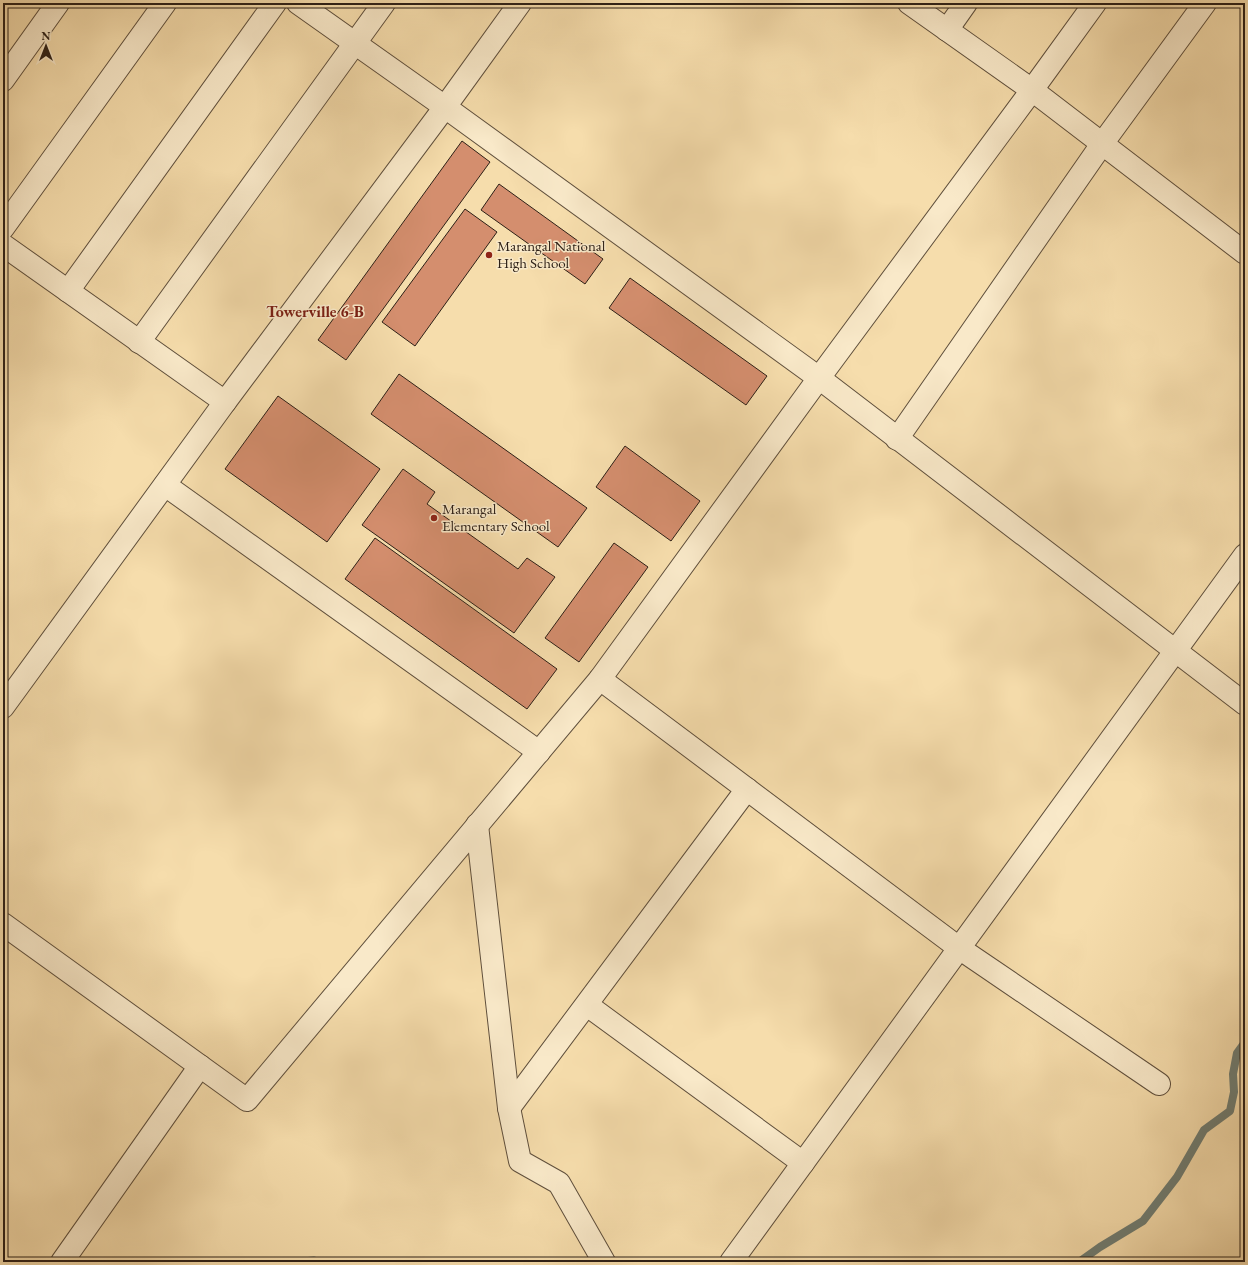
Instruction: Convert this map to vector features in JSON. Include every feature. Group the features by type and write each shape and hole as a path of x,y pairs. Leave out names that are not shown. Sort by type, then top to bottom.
{"street":[{"path":"3,80 58,3"},
{"path":"3,228 166,3"},
{"path":"68,291 275,3"},
{"path":"298,3 445,107 819,378 1245,704"},
{"path":"139,342 384,3"},
{"path":"3,707 225,402 445,107 520,3"},
{"path":"909,3 1032,90 1245,253"},
{"path":"947,30 966,3"},
{"path":"3,924 247,1100 600,679 1095,3"},
{"path":"897,439 1102,144 1205,3"},
{"path":"3,245 225,402"},
{"path":"165,485 539,752"},
{"path":"731,1262 1245,555"},
{"path":"600,679 959,948 1159,1084"},
{"path":"509,1108 747,789"},
{"path":"477,825 509,1108 520,1161 559,1183 604,1262"},
{"path":"587,1005 802,1163"},
{"path":"62,1262 200,1066"}],"water":[{"path":"314,1257 337,1262 253,1262"}],"building":[{"path":"462,141 490,162 346,360 318,340"},
{"path":"499,184 603,259 585,284 481,210"},
{"path":"465,209 497,232 415,346 382,322"},
{"path":"630,278 767,376 746,405 609,308"},
{"path":"399,374 587,508 558,547 371,414"},
{"path":"278,396 380,469 327,542 225,469"},
{"path":"625,446 700,501 671,541 596,487"},
{"path":"403,469 435,492 427,504 518,569 527,558 555,577 514,633 362,525"},
{"path":"375,538 557,669 527,709 345,579"},
{"path":"614,543 648,567 579,662 545,638"}],"waterway":[{"path":"1079,1262 1100,1247 1143,1221 1177,1177 1204,1130 1230,1111 1234,1092 1233,1074 1237,1053 1245,1042"}],"place":[{"name":"Marangal National High School","path":"489,255"},
{"name":"Marangal Elementary School","path":"434,518"}],"district":[{"name":"Towerville 6-B","path":"315,311"}]}
